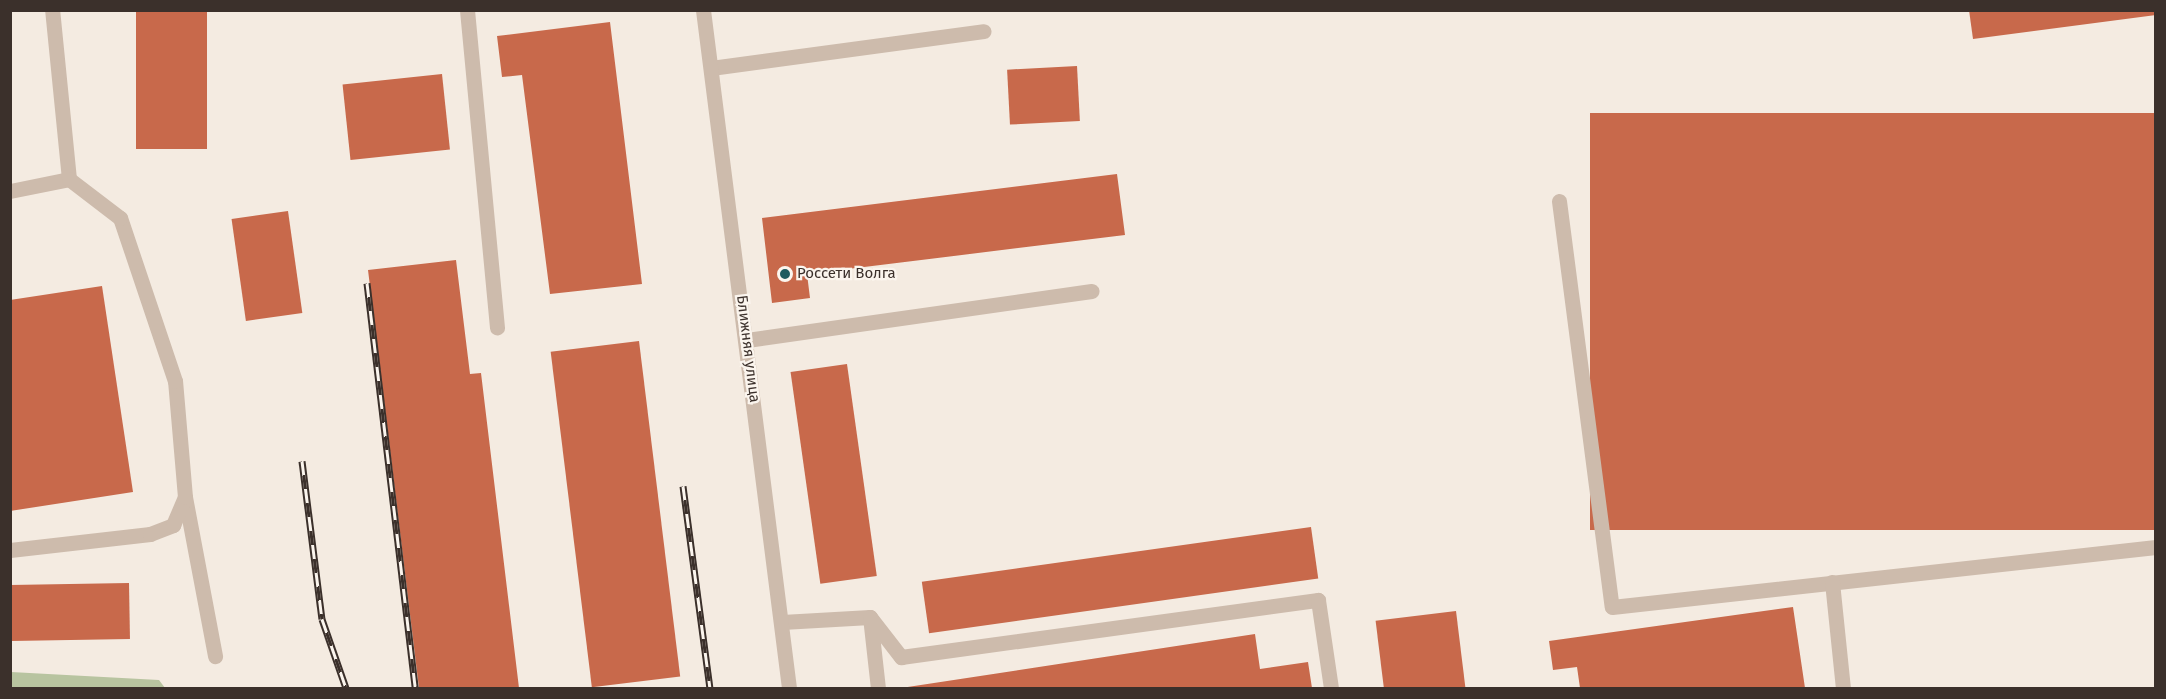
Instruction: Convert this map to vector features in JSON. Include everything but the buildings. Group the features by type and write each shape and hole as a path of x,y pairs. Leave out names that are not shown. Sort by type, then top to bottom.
{"street":[{"path":"52,10 69,179 120,218 175,381 185,497 215,656"},
{"path":"467,10 497,328"},
{"name":"Ближняя улица","path":"704,10 783,622 789,688"},
{"path":"711,68 983,31"},
{"path":"10,191 69,179"},
{"path":"1559,201 1612,607 2156,547"},
{"path":"747,340 1092,291"},
{"path":"10,550 150,534 173,525 185,497"},
{"path":"1832,582 1843,688"},
{"path":"870,617 901,657 1318,600 1331,688"},
{"path":"783,622 870,617"},
{"path":"870,617 878,688"}],"green space":[{"path":"11,672 159,680 165,688 11,688"}],"railway":[{"path":"367,283 415,688"},
{"path":"302,461 322,619 346,688"},
{"path":"683,486 710,688"}],"place":[{"name":"Россети Волга","path":"785,274"}]}
